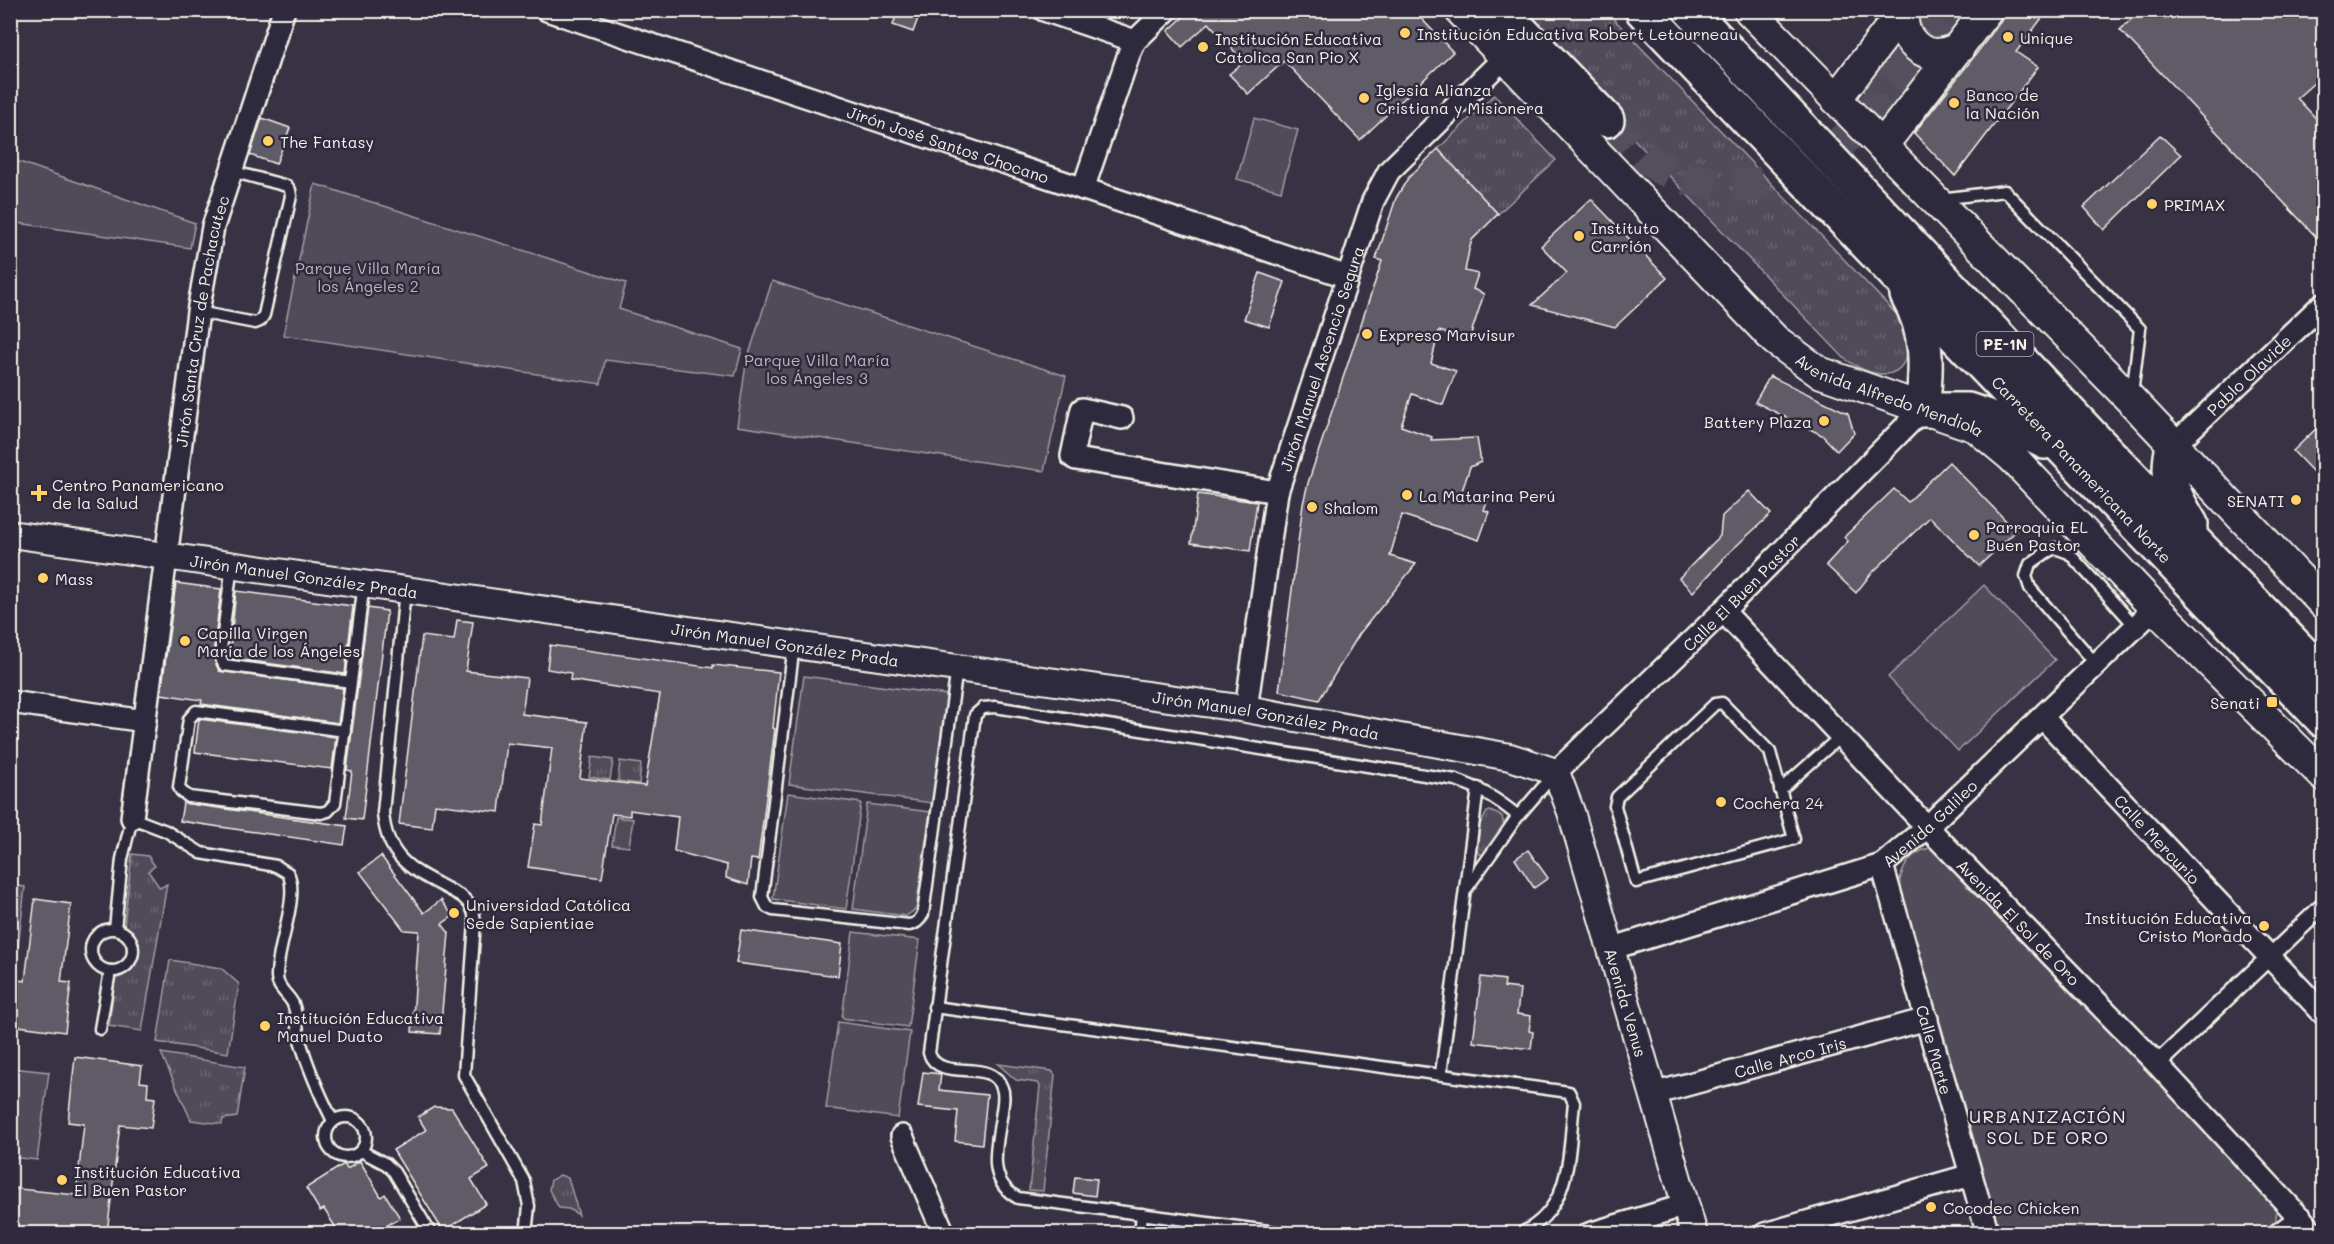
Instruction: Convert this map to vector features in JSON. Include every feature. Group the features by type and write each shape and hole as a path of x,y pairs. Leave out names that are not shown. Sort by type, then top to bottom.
{"highway":[{"path":"1501,10 1607,120"},
{"name":"Carretera Panamericana Norte","path":"1642,10 2324,721"},
{"name":"Carretera Panamericana Norte","path":"1690,10 2091,435 2324,675"},
{"path":"1894,272 1912,302 1926,345 1922,410 1968,410 2014,426 2067,455"},
{"path":"2173,446 2168,466 2172,488 2180,506 2192,526 2243,592"}],"main road":[{"name":"Avenida Alfredo Mendiola","path":"1460,10 1775,340 1819,372 1922,410 1976,427 2012,457 2145,617 2324,776"},
{"path":"1904,10 1902,20 1904,28 1915,45 1925,52 1945,53 1959,48"},
{"path":"1836,99 1904,10"},
{"path":"1882,146 1988,10"},
{"path":"1751,12 2131,400 2324,604"}],"street":[{"name":"Jirón Santa Cruz de Pachacutec","path":"132,819 198,312 210,239 284,10"},
{"name":"Jirón José Santos Chocano","path":"547,10 1348,277"},
{"path":"1044,10 1135,41"},
{"path":"1083,189 1135,41 1167,10"},
{"name":"Jirón Manuel Ascencio Segura","path":"1246,709 1277,492 1373,201 1389,171 1504,58"},
{"name":"Pablo Olavide","path":"2173,446 2324,303"},
{"path":"1122,418 1082,410 1072,456 1076,459 1277,492"},
{"name":"Calle El Buen Pastor","path":"1556,772 1723,611 1922,410"},
{"name":"Jirón Manuel González Prada","path":"10,534 1246,709 1510,757 1556,772"},
{"name":"Avenida El Sol de Oro","path":"1723,611 1927,827 2157,1064 2315,1233"},
{"name":"Avenida Galileo","path":"1610,949 1882,865 1927,827 2145,617"},
{"path":"10,702 145,721"},
{"name":"Calle Mercurio","path":"2042,717 2324,1014"},
{"name":"Avenida Venus","path":"1556,772 1571,812 1694,1233"},
{"name":"Calle Marte","path":"1882,865 1988,1233"},
{"path":"2157,1064 2324,905"},
{"name":"Calle Arco Iris","path":"1653,1094 1927,1019"},
{"path":"902,1136 944,1233"},
{"path":"1765,1233 1971,1175"},
{"path":"1589,1233 1686,1206"},
{"path":"2279,1233 2301,1218"}],"lane":[{"path":"198,312 255,323 260,321 264,315 290,190 287,186 231,171"},
{"path":"1934,200 2005,191 2140,329 2131,400"},
{"path":"2096,664 2030,588 2026,576 2030,564 2055,548 2069,553 2145,617"},
{"path":"232,565 220,657 224,665 351,682"},
{"path":"345,731 196,711 189,719 179,787 189,798 321,813 328,811 336,803 364,584"},
{"path":"405,590 383,813 384,827 389,843 406,864 462,896 474,912 464,1076 524,1180 529,1206 526,1233"},
{"path":"794,645 762,897 767,907 772,910 909,925 920,920 923,914 957,668"},
{"path":"1715,704 1722,704 1730,709 1770,752 1780,790 1794,839 1636,882 1615,806 1617,797 1715,704"},
{"path":"1292,1233 1017,1198 1004,1189 998,1180 995,1164 1004,1095 1002,1088 994,1076 987,1073 943,1067 931,1060 928,1046 975,715 983,708 995,707 1456,780 1492,796 1518,816"},
{"path":"1780,790 1841,736"},
{"path":"1466,891 1518,816 1556,772"},
{"path":"1441,1074 1478,788"},
{"path":"115,929 122,859 132,819 166,831 201,853 276,866 288,873 292,889 278,967 278,982 293,1004 300,1042 320,1095 333,1121"},
{"path":"115,929 127,936 133,949 129,962 123,967 110,971 103,969 93,960 91,947 96,936 102,931 115,929"},
{"path":"100,1029 110,971"},
{"path":"934,1006 1565,1091 1572,1095 1574,1103 1562,1190 1544,1219 1519,1233"},
{"path":"345,1117 358,1121 366,1132 361,1151 349,1157 335,1155 330,1150 326,1132 333,1121 345,1117"},
{"path":"361,1151 386,1164 394,1172 431,1233"},
{"path":"1140,1233 1142,1214"}],"green space":[{"path":"1511,11 1606,11 1902,320 1908,340 1908,353 1899,369 1892,373 1876,373 1845,359"},
{"path":"1923,11 1975,11 1945,43 1925,37 1919,24"},
{"path":"1899,41 1932,64 1892,116 1862,89"},
{"path":"1494,95 1556,160 1498,214 1438,149"},
{"path":"1254,118 1298,130 1281,191 1237,179"},
{"path":"11,159 195,223 190,248 11,222"},
{"name":"Parque Villa María los Ángeles 2","path":"315,184 626,283 619,309 742,349 735,376 605,360 601,384 283,335"},
{"name":"Parque Villa María los Ángeles 3","path":"772,281 1066,376 1044,471 737,426 746,364"},
{"path":"1984,585 2055,660 1958,751 1888,677"},
{"path":"804,676 947,695 932,803 789,784"},
{"path":"592,757 613,760 610,780 589,777"},
{"path":"620,761 641,764 639,784 618,781"},
{"path":"788,793 861,803 846,909 773,899"},
{"path":"867,804 930,812 916,909 906,916 853,909"},
{"path":"1490,811 1502,816 1504,826 1483,855 1477,851 1480,824"},
{"path":"616,817 633,819 629,847 612,845"},
{"path":"1929,848 1939,851 2276,1201 2276,1219 2270,1231 2266,1234 1993,1233 1896,900 1901,875 1908,861 1914,855"},
{"path":"132,854 148,856 155,866 148,871 160,888 167,884 142,1031 109,1026 115,979 131,970 139,956 137,940 124,926"},
{"path":"11,885 25,887 16,966 11,966"},
{"path":"853,932 920,940 908,1027 842,1018"},
{"path":"170,960 221,968 239,984 228,1053 157,1042"},
{"path":"838,1022 910,1032 898,1118 826,1108"},
{"path":"161,1053 245,1067 237,1117 223,1119 222,1124 191,1120"},
{"path":"998,1064 1052,1071 1055,1075 1043,1191 1029,1190 1040,1086 1038,1083 1016,1080"},
{"path":"11,1068 49,1072 37,1160 11,1157"},
{"path":"560,1175 568,1178 579,1215 569,1209 559,1208 549,1190 551,1180"}],"building":[{"path":"898,10 921,10 913,32 893,25"},
{"name":"Iglesia Alianza Cristiana y Misionera","path":"1191,10 1413,10 1453,52 1360,140 1284,61 1248,94 1229,74 1244,62 1209,23 1182,47 1168,31"},
{"path":"2006,10 2048,10 2016,52 2038,67 1955,176 1914,133 2001,21"},
{"path":"2141,10 2324,10 2324,74 2297,98 2324,127 2324,245 2120,30"},
{"name":"The Fantasy","path":"262,118 290,128 276,164 250,155"},
{"path":"2160,135 2181,155 2104,230 2084,207"},
{"path":"1438,149 1498,214 1472,240 1469,250 1465,271 1478,274 1473,289 1484,294 1469,340 1439,331 1431,363 1456,371 1443,405 1412,394 1401,426 1432,437 1431,440 1477,438 1481,462 1470,467 1462,491 1488,499 1484,510 1489,512 1479,540 1402,515 1390,556 1416,564 1360,633 1319,700 1279,691 1303,504 1308,483 1382,261 1376,259 1396,198 1408,178"},
{"path":"1591,199 1667,278 1615,327 1532,305 1567,273 1541,246"},
{"path":"1260,273 1285,282 1269,327 1244,319"},
{"path":"1770,376 1848,413 1854,433 1837,451 1822,435 1755,402"},
{"path":"2324,421 2324,465 2315,474 2293,451"},
{"path":"1949,462 2016,531 1979,566 1930,517 1870,575 1856,593 1826,565 1848,541 1844,537 1894,489 1908,502"},
{"path":"1749,491 1771,514 1722,559 1693,592 1679,578 1720,536 1722,516"},
{"path":"1198,494 1257,502 1250,551 1191,543"},
{"path":"176,583 221,589 213,656 219,671 343,688 338,723 201,704 202,700 161,694"},
{"path":"236,591 353,606 345,674 229,658"},
{"path":"368,608 387,611 362,820 346,818 352,771 347,770"},
{"path":"457,620 473,622 466,671 527,678 522,714 587,722 580,778 645,786 660,694 570,680 571,673 547,669 550,645 713,668 713,665 779,672 773,728 775,729 758,860 751,859 748,885 726,878 727,865 674,851 678,817 630,810 630,816 612,814 602,878 528,867 535,824 542,825 552,748 507,743 499,812 435,804 432,828 399,824 422,636 454,640"},
{"path":"199,719 336,737 332,769 195,752"},
{"path":"183,803 347,826 344,845 180,821"},
{"path":"1528,850 1548,878 1534,888 1515,859"},
{"path":"381,856 424,913 441,900 453,916 442,924 449,933 440,1034 412,1032 419,931 404,930 360,872"},
{"path":"35,899 71,904 61,982 71,983 65,1032 10,1025 10,979 25,981"},
{"path":"741,930 842,944 838,976 736,963"},
{"path":"1481,977 1505,980 1504,987 1520,989 1517,1014 1531,1016 1529,1031 1533,1032 1531,1049 1473,1042"},
{"path":"75,1057 142,1066 140,1082 148,1083 147,1097 155,1098 151,1128 120,1125 107,1233 36,1230 36,1233 10,1233 10,1188 76,1195 84,1124 68,1122"},
{"path":"923,1072 941,1074 939,1090 987,1095 982,1144 955,1141 958,1111 918,1107"},
{"path":"434,1107 452,1108 489,1168 471,1179 486,1204 443,1231 393,1150 426,1130 418,1117"},
{"path":"360,1161 381,1197 385,1194 400,1218 374,1233 339,1233 324,1209 320,1211 306,1188 344,1164 347,1169"},
{"path":"1075,1177 1097,1179 1095,1196 1073,1193"}],"tunnel":[{"path":"1607,120 1643,156 1661,168 1684,178 1730,186 1759,184 1803,167 1832,151 1863,121 1948,10"}],"place":[{"name":"Institución Educativa Robert Letourneau","path":"1405,33"},
{"name":"Unique","path":"2008,37"},
{"name":"Institución Educativa Catolica San Pio X","path":"1203,47"},
{"name":"Iglesia Alianza Cristiana y Misionera","path":"1364,98"},
{"name":"Banco de la Nación","path":"1954,103"},
{"name":"The Fantasy","path":"268,141"},
{"name":"PRIMAX","path":"2152,204"},
{"name":"Instituto Carrión","path":"1579,236"},
{"name":"Expreso Marvisur","path":"1367,334"},
{"name":"Battery Plaza","path":"1824,421"},
{"name":"Centro Panamericano de la Salud","path":"39,493"},
{"name":"La Matarina Perú","path":"1407,495"},
{"name":"SENATI","path":"2296,500"},
{"name":"Shalom","path":"1312,507"},
{"name":"Parroquia EL Buen Pastor","path":"1974,535"},
{"name":"Mass","path":"43,578"},
{"name":"Capilla Virgen María de los Ángeles","path":"185,641"},
{"name":"Senati","path":"2272,702"},
{"name":"Cochera 24","path":"1721,802"},
{"name":"Universidad Católica Sede Sapientiae","path":"454,913"},
{"name":"Institución Educativa Cristo Morado","path":"2264,926"},
{"name":"Institución Educativa Manuel Duato","path":"265,1026"},
{"name":"Institución Educativa El Buen Pastor","path":"62,1180"},
{"name":"Cocodec Chicken","path":"1931,1207"}],"district":[{"name":"URBANIZACIÓN SOL DE ORO","path":"2048,1126"}]}
